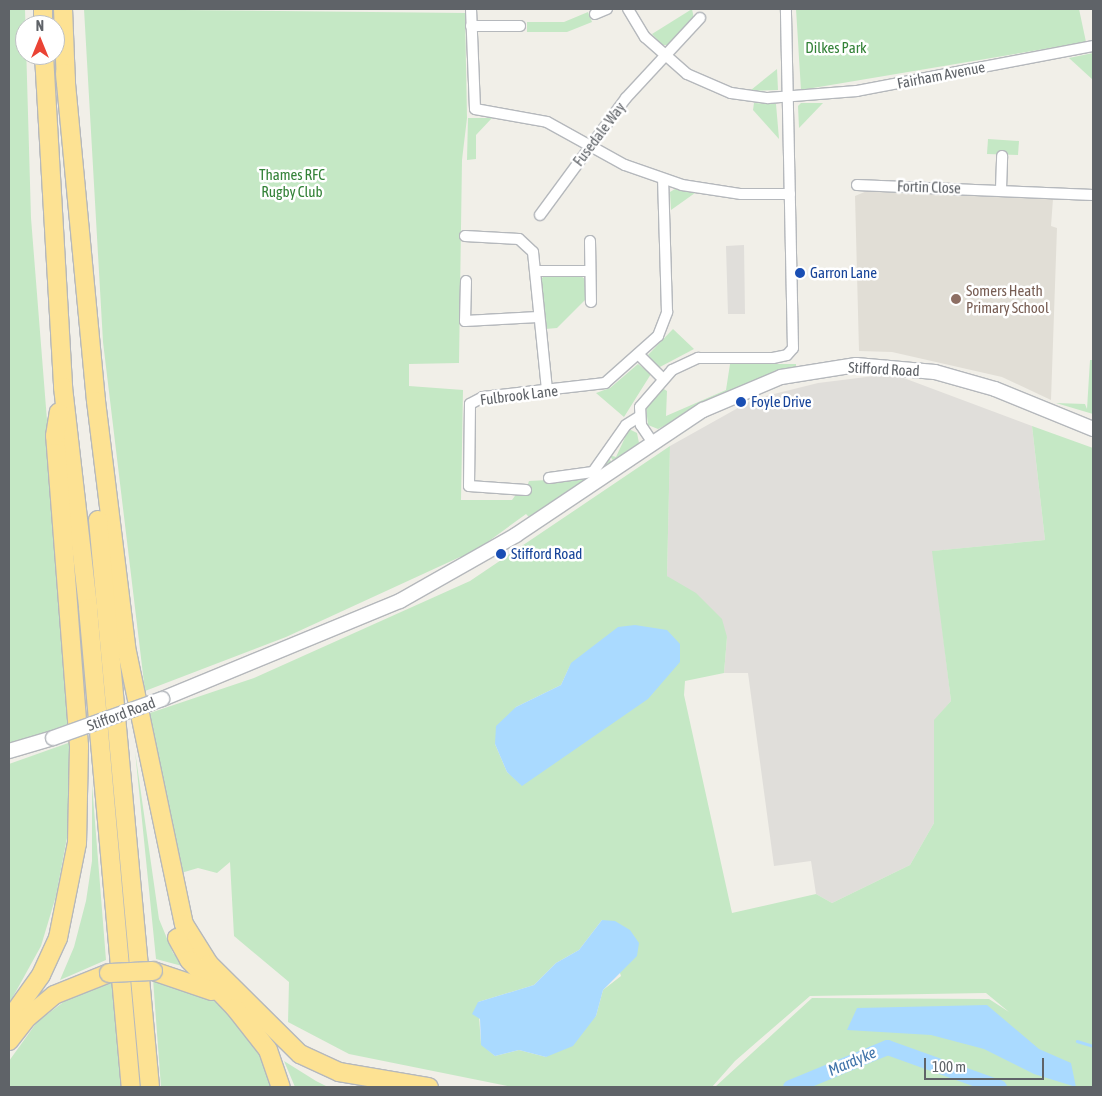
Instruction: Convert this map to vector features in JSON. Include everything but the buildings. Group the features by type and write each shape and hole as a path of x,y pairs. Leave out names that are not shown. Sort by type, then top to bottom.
{"highway":[{"path":"63,9 78,316 106,598 150,1087"},
{"path":"45,65 63,387 131,1087"},
{"path":"65,73 96,401 124,637 184,924 209,964 300,1054 339,1072 429,1087"},
{"path":"12,1030 58,938 77,843 80,746 55,436 63,387"},
{"path":"12,1030 63,953 82,867 85,751 75,504"},
{"path":"106,598 172,925 189,960 243,1015 310,1072 372,1087"},
{"path":"12,1030 54,995 109,973 153,971 194,982 243,1015 268,1050 282,1087"}],"main road":[{"name":"Stifford Road","path":"9,751 53,738 162,698 354,622 437,582 653,443 742,391 806,372 856,365 953,376 1093,429"}],"street":[{"path":"471,9 475,109 547,122 625,165 663,179 718,192 790,194"},
{"path":"595,14 607,9"},
{"name":"Fairham Avenue","path":"628,9 645,37 664,56 718,89 750,97 788,98 857,91 1093,46"},
{"path":"653,443 639,417 640,407 662,378 698,358 787,355 794,340 786,9"},
{"name":"Fusedale Way","path":"540,215 590,145 664,56 700,18"},
{"path":"471,26 520,26"},
{"path":"1001,189 1002,156"},
{"name":"Fulbrook Lane","path":"526,490 469,486 468,410 474,399 482,397 605,383 638,355 666,319 663,179"},
{"name":"Fortin Close","path":"857,185 1001,189 1093,195"},
{"path":"465,236 519,239 533,252 536,271 538,317 547,391"},
{"path":"590,241 591,302"},
{"path":"536,271 590,271"},
{"path":"466,281 465,321 538,317"},
{"path":"638,355 662,378"},
{"path":"550,478 593,472 626,425 639,417"}],"shaded area":[{"name":"Somers Heath Primary School","path":"867,191 1053,199 1051,226 1057,228 1051,400 1002,377 892,352 859,351 855,196"},
{"path":"744,245 745,314 728,314 726,246"},
{"path":"874,376 901,377 1032,426 1045,540 933,551 951,701 934,721 934,823 910,865 832,903 816,894 811,861 774,866 748,673 724,673 727,637 667,576 670,446 754,399 818,383"}],"green space":[{"path":"9,9 25,9 25,15 15,15 15,65 27,65 31,218 71,724 9,746"},
{"name":"Thames RFC Rugby Club","path":"84,9 465,13 467,118 462,160 459,363 409,364 409,386 463,390 461,500 512,500 517,493 525,493 529,481 585,478 608,457 613,464 529,517 526,514 460,562 460,557 286,637 145,691 103,342"},
{"path":"692,9 694,19 670,45 662,45 652,34"},
{"name":"Dilkes Park","path":"796,9 1079,9 1086,42 801,90"},
{"path":"588,12 592,22 567,32 527,32 527,22 564,22"},
{"path":"1093,53 1093,80 1069,58"},
{"path":"777,69 778,90 751,90"},
{"path":"754,103 776,104 779,139 753,110"},
{"path":"801,103 823,103 799,128 798,106"},
{"path":"468,118 492,118 476,135 476,159 467,160"},
{"path":"988,139 1019,141 1018,155 987,154"},
{"path":"675,189 695,193 671,210 670,192"},
{"path":"544,276 581,276 586,280 585,300 557,328 545,329 540,280"},
{"path":"673,329 694,349 658,368 648,355"},
{"path":"1090,360 1093,360 1093,414 1056,403 1085,404 1087,409"},
{"path":"638,364 651,374 624,417 596,393 610,388"},
{"path":"730,364 796,364 796,369 746,384 658,429 648,425 646,407 659,386 667,391 666,416 726,390"},
{"path":"1032,426 1093,448 1093,1087 715,1087 812,998 989,999 1009,1012 986,993 810,996 735,1061 712,1087 512,1087 349,1054 288,1022 289,982 234,936 230,862 217,873 198,868 181,873 144,715 254,678 470,581 670,446 667,576 696,593 722,619 727,637 724,673 685,681 684,695 732,913 816,894 832,903 910,865 934,823 934,720 951,701 932,551 1045,540","holes":["571,663 522,785 507,772 495,744 516,707 561,685","602,920 621,976 603,990 596,1016 546,1057 519,1050 495,1056 481,1044 478,1002 534,985 556,963 579,950"]},
{"path":"629,429 637,433 639,443 615,463 609,455 616,457"},
{"path":"71,742 70,822 56,896 41,946 9,1004 9,764"},
{"path":"135,751 159,919 173,953 186,967 156,959"},
{"path":"92,784 106,960 60,980 74,947 86,901 92,861"},
{"path":"153,979 203,993 233,1015 263,1056 274,1087 161,1087"},
{"path":"113,981 121,1087 9,1087 9,1061 37,1022 70,997"},
{"path":"284,1061 316,1081 328,1087 295,1087"}],"water":[{"path":"635,625 667,630 680,644 680,662 648,699 522,786 507,772 495,744 496,726 516,707 561,685 571,663 618,627"},
{"path":"602,920 615,921 630,930 639,943 637,956 603,990 596,1016 573,1046 546,1057 519,1050 495,1056 481,1045 480,1019 472,1014 478,1002 534,985 556,963 579,950"},
{"path":"987,1005 1039,1049 1071,1063 1076,1087 1034,1074 984,1049 931,1035 847,1030 857,1008"}],"waterway":[{"path":"1077,1041 1093,1046"},
{"name":"Mardyke","path":"790,1087 887,1047 999,1087"}],"place":[{"name":"Garron Lane","path":"800,273"},
{"name":"Somers Heath Primary School","path":"956,299"},
{"name":"Foyle Drive","path":"741,402"},
{"name":"Stifford Road","path":"501,554"}]}
